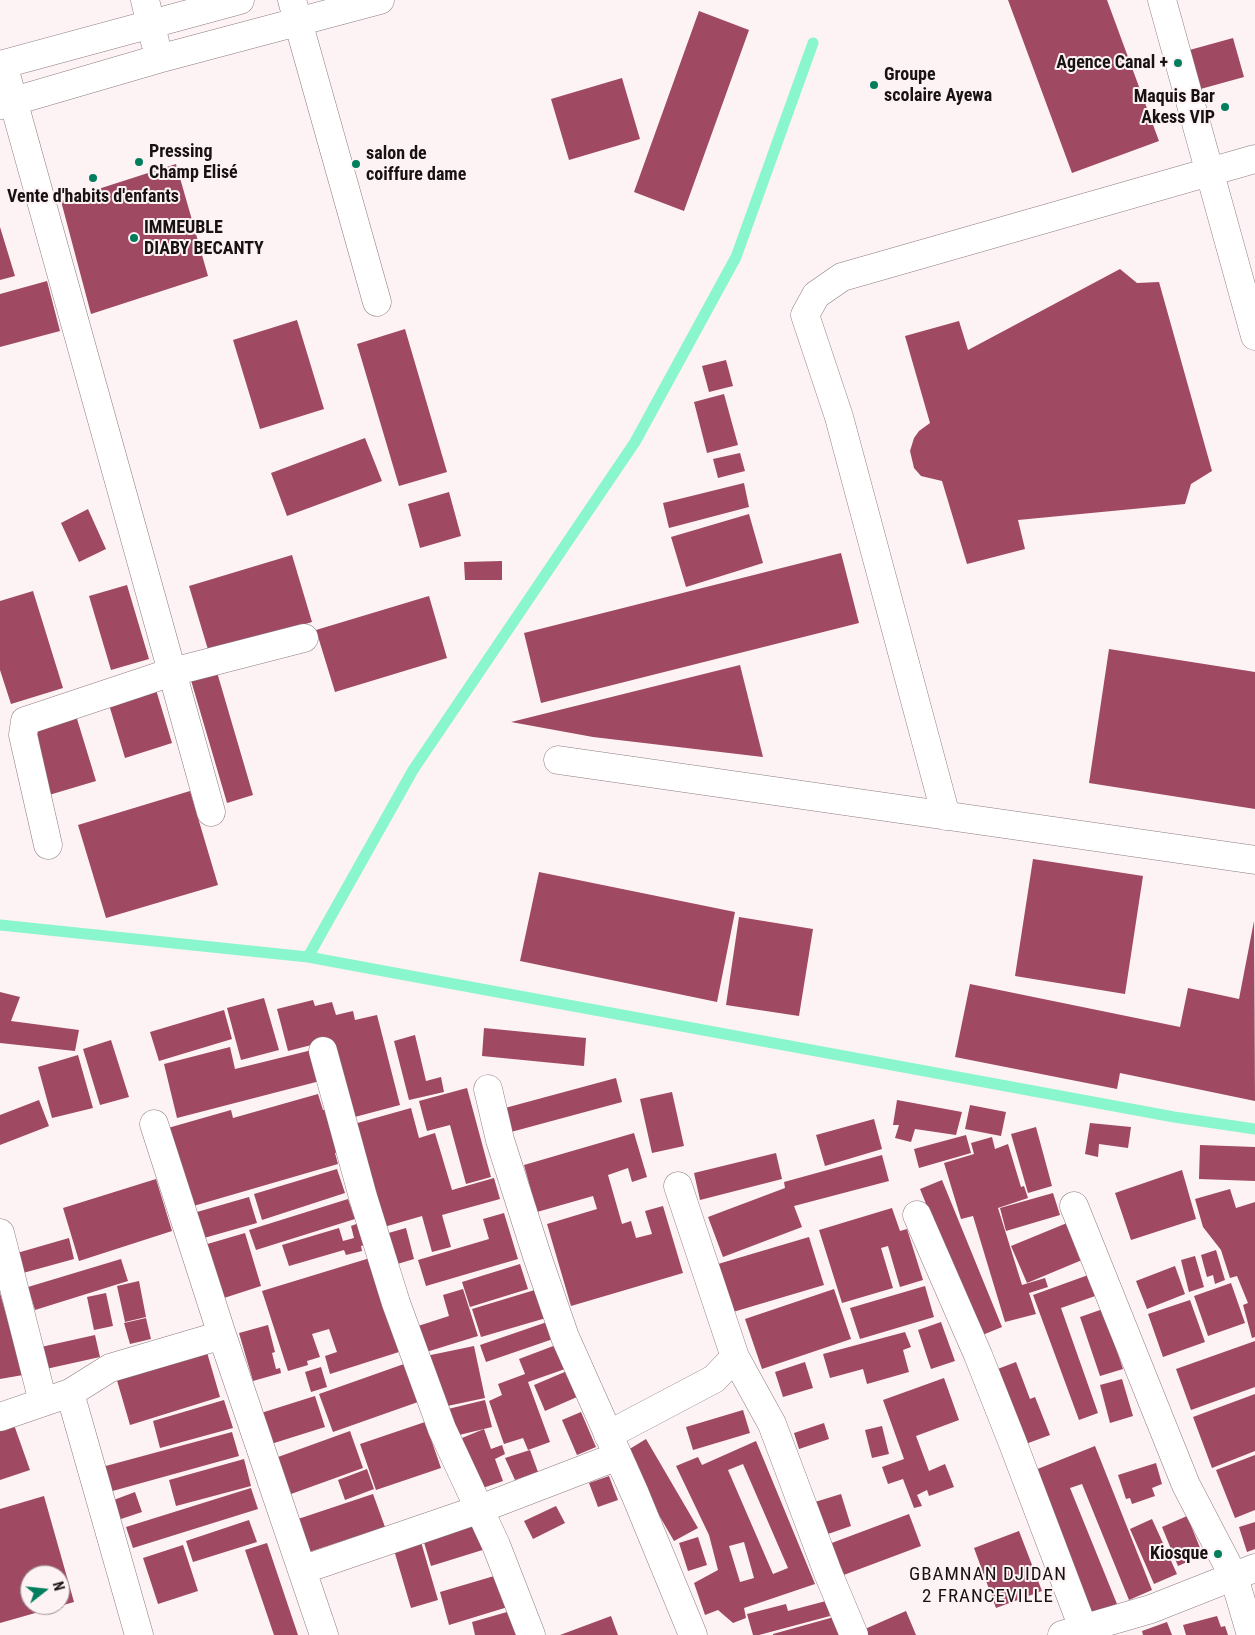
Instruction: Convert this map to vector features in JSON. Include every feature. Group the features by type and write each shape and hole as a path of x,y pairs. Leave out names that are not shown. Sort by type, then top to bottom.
{"street":[{"path":"211,812 7,103 2,65 148,12 240,0"},
{"path":"7,103 158,59 295,11 380,0"},
{"path":"1162,0 1208,172 1255,336"},
{"path":"295,11 377,302"},
{"path":"148,12 158,59"},
{"path":"946,816 839,417 805,315 816,295 842,277 1255,159"},
{"path":"48,845 23,734 25,721 172,672 304,638"},
{"path":"558,760 1255,860"},
{"path":"324,1052 363,1198 396,1303 442,1430 480,1509 531,1635"},
{"path":"488,1089 500,1140 538,1260 565,1337 635,1494 693,1635"},
{"path":"154,1124 222,1335 324,1635"},
{"path":"678,1186 735,1357 772,1424 828,1573 854,1635"},
{"path":"1074,1206 1186,1485 1244,1572 1251,1635"},
{"path":"917,1215 1005,1424 1086,1630 1151,1609 1244,1572"},
{"path":"0,1233 43,1402"},
{"path":"0,1417 70,1393 110,1368 222,1335"},
{"path":"302,1570 480,1509 613,1446 714,1380 735,1357"},
{"path":"70,1393 139,1635"}],"building":[{"path":"1008,0 1107,0 1159,141 1072,173"},
{"path":"699,11 749,30 684,211 634,192"},
{"path":"1233,38 1244,77 1197,90 1186,51"},
{"path":"622,78 640,139 569,160 551,99"},
{"name":"IMMEUBLE DIABY BECANTY","path":"176,164 208,276 91,314 61,201"},
{"path":"0,227 15,276 0,280"},
{"path":"1120,269 1137,283 1159,282 1212,471 1191,484 1185,504 1018,520 1025,549 967,564 942,481 921,476 914,468 910,451 914,438 919,431 930,423 905,336 959,321 968,350"},
{"path":"47,281 60,331 0,347 0,294"},
{"path":"297,320 324,409 260,429 233,340"},
{"path":"405,329 447,472 399,486 357,344"},
{"path":"726,360 733,386 709,392 702,366"},
{"path":"724,394 738,445 707,453 694,402"},
{"path":"365,438 382,481 287,516 271,473"},
{"path":"740,453 745,471 718,478 713,459"},
{"path":"744,483 749,507 669,528 663,503"},
{"path":"449,492 461,536 420,548 408,504"},
{"path":"88,509 106,549 79,562 61,523"},
{"path":"749,514 763,563 686,587 671,537"},
{"path":"841,553 859,623 541,703 524,633"},
{"path":"292,555 312,622 209,653 189,586"},
{"path":"502,561 502,580 465,580 464,562"},
{"path":"127,585 149,659 111,670 89,596"},
{"path":"33,591 63,688 11,704 0,670 0,601"},
{"path":"429,596 447,658 335,692 316,630"},
{"path":"1109,649 1255,672 1255,809 1089,783"},
{"path":"214,662 253,795 227,803 188,670"},
{"path":"740,665 763,757 593,737 511,722"},
{"path":"154,683 172,743 125,758 107,698"},
{"path":"74,709 96,781 49,795 28,723"},
{"path":"190,791 218,885 106,918 78,825"},
{"path":"1033,859 1143,876 1125,994 1015,976"},
{"path":"539,872 735,912 717,1002 520,961"},
{"path":"739,917 813,929 799,1016 726,1005"},
{"path":"1254,921 1255,1101 1120,1073 1117,1089 955,1057 970,984 1180,1027 1188,988 1239,999"},
{"path":"0,992 20,997 11,1021 79,1030 75,1051 0,1043"},
{"path":"264,998 279,1050 241,1060 227,1008"},
{"path":"313,1000 315,1006 332,1002 336,1015 353,1011 355,1020 377,1015 400,1105 351,1118 331,1040 288,1051 277,1009"},
{"path":"224,1010 232,1039 159,1061 150,1032"},
{"path":"484,1028 586,1038 584,1066 482,1056"},
{"path":"415,1035 426,1081 441,1077 444,1092 409,1100 394,1041"},
{"path":"111,1040 129,1097 100,1105 83,1049"},
{"path":"230,1047 235,1069 312,1050 320,1081 177,1118 164,1064"},
{"path":"78,1055 93,1108 52,1118 38,1067"},
{"path":"616,1078 622,1102 511,1132 505,1108"},
{"path":"467,1088 491,1177 466,1184 450,1125 427,1131 419,1101"},
{"path":"672,1092 684,1146 652,1153 640,1099"},
{"path":"318,1094 323,1110 328,1109 340,1152 335,1153 338,1164 190,1207 168,1128 231,1110 233,1118"},
{"path":"39,1100 49,1126 0,1145 0,1115"},
{"path":"897,1100 962,1112 956,1135 915,1129 911,1142 895,1138 899,1125 893,1125"},
{"path":"970,1105 1006,1112 1001,1136 965,1129"},
{"path":"411,1108 419,1138 435,1133 452,1190 494,1178 500,1199 442,1215 451,1247 432,1252 422,1216 384,1227 354,1124"},
{"path":"874,1119 882,1149 825,1166 816,1135"},
{"path":"1090,1123 1131,1127 1128,1148 1099,1144 1098,1157 1085,1154"},
{"path":"1036,1127 1052,1186 1028,1193 1011,1134"},
{"path":"634,1133 647,1177 632,1182 628,1168 608,1175 622,1224 631,1221 636,1238 652,1234 645,1211 663,1206 683,1273 571,1306 547,1224 597,1209 593,1196 537,1212 524,1165"},
{"path":"966,1135 971,1153 919,1168 914,1149"},
{"path":"992,1137 995,1149 1008,1144 1021,1187 1024,1186 1028,1198 998,1208 1022,1285 1045,1278 1048,1287 1029,1293 1036,1314 1005,1322 973,1216 961,1219 944,1163 974,1154 971,1143"},
{"path":"1200,1145 1255,1147 1255,1181 1199,1179"},
{"path":"776,1153 782,1179 700,1200 694,1173"},
{"path":"882,1155 889,1181 794,1206 802,1227 723,1257 708,1217 785,1188 784,1182"},
{"path":"337,1169 345,1193 262,1220 254,1194"},
{"path":"1182,1170 1196,1219 1131,1240 1115,1193"},
{"path":"156,1179 172,1231 79,1261 63,1208"},
{"path":"942,1180 1002,1327 980,1336 920,1189"},
{"path":"1230,1189 1236,1208 1255,1202 1255,1337 1252,1338 1243,1305 1248,1303 1237,1276 1230,1278 1221,1250 1203,1227 1195,1199"},
{"path":"1053,1193 1060,1215 1006,1231 1000,1208"},
{"path":"249,1197 257,1223 204,1238 197,1212"},
{"path":"348,1199 355,1219 256,1250 249,1230"},
{"path":"892,1208 900,1231 907,1229 923,1280 900,1287 888,1246 881,1248 893,1288 842,1303 819,1230"},
{"path":"504,1213 518,1259 426,1286 418,1260 489,1239 483,1219"},
{"path":"359,1223 365,1245 361,1246 362,1251 346,1255 344,1250 289,1266 282,1245 339,1228 343,1241 354,1238 351,1226"},
{"path":"1067,1223 1082,1260 1027,1283 1011,1246"},
{"path":"406,1228 414,1259 394,1265 385,1234"},
{"path":"245,1233 261,1286 221,1299 204,1245"},
{"path":"809,1237 824,1285 733,1312 718,1264"},
{"path":"69,1238 74,1259 23,1273 17,1253"},
{"path":"1216,1250 1225,1280 1215,1284 1213,1275 1207,1277 1201,1255"},
{"path":"1195,1256 1204,1287 1189,1292 1181,1260"},
{"path":"370,1258 399,1352 330,1374 325,1356 337,1352 329,1329 312,1334 320,1357 307,1361 308,1365 288,1371 262,1291"},
{"path":"121,1259 128,1281 35,1310 28,1287"},
{"path":"520,1264 528,1289 470,1307 462,1282"},
{"path":"1175,1266 1185,1294 1147,1309 1136,1281"},
{"path":"1091,1274 1098,1295 1061,1308 1098,1413 1079,1420 1033,1295"},
{"path":"139,1281 146,1317 125,1322 117,1286"},
{"path":"1231,1283 1245,1323 1208,1336 1194,1296"},
{"path":"925,1286 934,1317 860,1339 850,1308"},
{"path":"463,1289 478,1336 423,1353 415,1327 449,1316 443,1295"},
{"path":"538,1289 546,1318 481,1337 472,1309"},
{"path":"834,1289 851,1339 762,1369 745,1319"},
{"path":"0,1293 23,1375 0,1379"},
{"path":"106,1293 113,1326 94,1330 87,1297"},
{"path":"1190,1300 1205,1342 1163,1357 1148,1314"},
{"path":"1103,1309 1123,1369 1100,1376 1080,1317"},
{"path":"146,1318 151,1339 130,1344 124,1323"},
{"path":"547,1322 553,1339 486,1362 480,1345"},
{"path":"941,1322 955,1361 931,1369 918,1330"},
{"path":"268,1325 275,1352 272,1353 276,1369 280,1368 281,1373 253,1381 239,1333"},
{"path":"905,1332 911,1347 903,1350 909,1372 867,1384 863,1369 830,1378 823,1354"},
{"path":"95,1335 100,1357 46,1369 41,1347"},
{"path":"1255,1341 1255,1387 1191,1410 1176,1369"},
{"path":"556,1345 565,1369 528,1382 550,1442 528,1450 523,1438 504,1444 489,1401 502,1395 498,1384 525,1374 519,1359"},
{"path":"474,1346 485,1398 438,1408 426,1356"},
{"path":"206,1349 220,1397 130,1425 116,1377"},
{"path":"805,1362 813,1388 783,1397 775,1372"},
{"path":"1016,1362 1030,1399 1035,1397 1050,1435 1023,1445 995,1370"},
{"path":"404,1364 418,1402 333,1432 319,1394"},
{"path":"321,1367 327,1387 311,1392 305,1372"},
{"path":"567,1371 577,1397 545,1411 534,1385"},
{"path":"944,1378 959,1420 916,1436 929,1471 945,1464 954,1487 929,1496 927,1490 917,1495 922,1506 914,1508 903,1479 888,1484 882,1467 904,1459 883,1400"},
{"path":"1122,1379 1133,1416 1110,1423 1100,1385"},
{"path":"1255,1394 1255,1451 1212,1468 1193,1417"},
{"path":"315,1396 325,1427 271,1444 261,1413"},
{"path":"224,1400 233,1428 160,1448 153,1421"},
{"path":"485,1400 492,1427 455,1436 448,1409"},
{"path":"743,1410 750,1433 693,1450 686,1427"},
{"path":"581,1412 596,1447 577,1455 562,1420"},
{"path":"13,1422 30,1470 0,1480 0,1427"},
{"path":"425,1422 441,1468 376,1490 360,1444"},
{"path":"824,1423 829,1439 799,1449 794,1433"},
{"path":"882,1426 889,1454 872,1458 865,1430"},
{"path":"484,1429 491,1449 502,1445 505,1454 495,1459 503,1481 480,1489 462,1438"},
{"path":"350,1431 363,1468 291,1494 278,1457"},
{"path":"232,1432 239,1456 109,1492 102,1467"},
{"path":"646,1439 698,1528 674,1541 623,1453"},
{"path":"756,1441 815,1584 744,1608 746,1618 733,1623 718,1610 705,1615 694,1583 718,1570 709,1535 676,1466 698,1457 702,1465","holes":["743,1464 788,1568 773,1574 728,1470","744,1542 754,1578 740,1582 729,1546"]},
{"path":"1095,1446 1152,1590 1129,1600 1082,1484 1070,1488 1117,1604 1092,1614 1035,1470"},
{"path":"530,1450 538,1472 515,1480 505,1458"},
{"path":"1255,1455 1255,1510 1235,1518 1216,1470"},
{"path":"244,1459 251,1486 176,1506 169,1480"},
{"path":"1156,1463 1162,1484 1152,1488 1155,1496 1132,1504 1130,1498 1126,1499 1118,1475"},
{"path":"367,1469 374,1489 345,1500 338,1480"},
{"path":"609,1476 618,1500 598,1507 589,1483"},
{"path":"251,1488 258,1509 133,1548 126,1527"},
{"path":"135,1492 142,1512 118,1520 111,1501"},
{"path":"373,1494 385,1527 309,1552 298,1519"},
{"path":"841,1494 851,1526 825,1535 815,1502"},
{"path":"44,1496 64,1565 20,1565 20,1615 28,1615 0,1623 0,1509"},
{"path":"556,1506 565,1523 533,1539 524,1521"},
{"path":"909,1514 921,1546 841,1576 829,1544"},
{"path":"1187,1516 1203,1555 1178,1566 1162,1527"},
{"path":"1152,1519 1177,1574 1154,1584 1130,1529"},
{"path":"249,1520 257,1542 193,1562 186,1541"},
{"path":"481,1521 489,1548 431,1566 423,1539"},
{"path":"1255,1522 1255,1549 1247,1552 1239,1527"},
{"path":"1019,1531 1042,1591 996,1608 974,1548"},
{"path":"698,1537 707,1565 688,1571 679,1543"},
{"path":"421,1542 438,1600 411,1608 394,1550"},
{"path":"267,1543 298,1635 274,1635 245,1550"},
{"path":"183,1545 198,1591 158,1604 143,1558"},
{"path":"501,1574 511,1606 449,1625 440,1592"},
{"path":"70,1588 74,1602 70,1603"},
{"path":"826,1601 830,1616 753,1635 747,1614 786,1604 788,1611"},
{"path":"514,1610 521,1635 475,1635 472,1622"},
{"path":"906,1611 916,1635 867,1635 865,1629"},
{"path":"611,1616 618,1635 560,1635"},
{"path":"1217,1616 1221,1627 1225,1626 1228,1635 1186,1635 1183,1625"},
{"path":"834,1617 839,1635 773,1635 773,1634"},
{"path":"1167,1622 1172,1635 1143,1635 1142,1631"}],"waterway":[{"path":"308,957 413,770 635,442 736,257 813,43"},
{"path":"0,925 308,957 1174,1117 1255,1129"}],"place":[{"name":"Agence Canal +","path":"1178,63"},
{"name":"Groupe scolaire Ayewa","path":"874,85"},
{"name":"Maquis Bar Akess VIP","path":"1225,107"},
{"name":"Pressing Champ Elisé","path":"139,162"},
{"name":"salon de coiffure dame","path":"356,164"},
{"name":"Vente d'habits d'enfants","path":"93,178"},
{"name":"IMMEUBLE DIABY BECANTY","path":"134,238"},
{"name":"Kiosque","path":"1218,1554"}],"district":[{"name":"GBAMNAN DJIDAN 2 FRANCEVILLE","path":"988,1586"}]}
